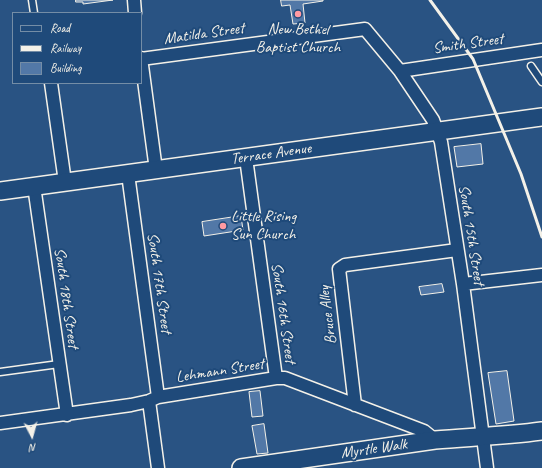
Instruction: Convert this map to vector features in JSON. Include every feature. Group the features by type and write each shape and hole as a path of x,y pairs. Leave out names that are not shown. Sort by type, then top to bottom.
{"street":[{"path":"134,0 135,12"},
{"name":"Matilda Street","path":"142,58 365,28"},
{"name":"South 15th Street","path":"365,28 400,71 433,120 441,142 463,284 487,468"},
{"name":"Smith Street","path":"400,71 542,50"},
{"path":"142,65 156,170"},
{"path":"51,84 65,182"},
{"name":"Terrace Avenue","path":"0,191 542,117"},
{"name":"South 16th Street","path":"246,158 276,378"},
{"name":"South 17th Street","path":"128,174 153,399 158,468"},
{"name":"South 18th Street","path":"34,186 67,415"},
{"name":"Bruce Alley","path":"355,405 339,269 345,265 457,250"},
{"path":"463,284 542,275"},
{"name":"Lehmann Street","path":"0,423 131,405 153,399 276,378 284,378 424,431 435,440"},
{"name":"Myrtle Walk","path":"241,468 308,463 435,440 542,431"}],"lane":[{"path":"32,0 34,12"},
{"path":"531,66 542,82"},
{"path":"0,372 59,364"}],"building":[{"path":"76,0 113,0 83,4 83,2 76,2"},
{"name":"New Bethel Baptist Church","path":"281,0 323,1 303,4 305,23 293,24 290,5 282,6"},
{"path":"481,144 483,164 457,167 454,147"},
{"name":"Little Rising Sun Church","path":"241,216 243,230 204,236 202,222"},
{"path":"442,284 444,292 421,295 419,287"},
{"path":"507,371 514,421 496,424 488,373"},
{"path":"260,391 263,416 252,417 249,392"},
{"path":"264,424 268,453 257,454 252,426"}],"railway":[{"path":"430,0 473,59 521,174 542,237"}],"place":[{"name":"New Bethel Baptist Church","path":"298,14"},
{"name":"Little Rising Sun Church","path":"223,226"}]}
